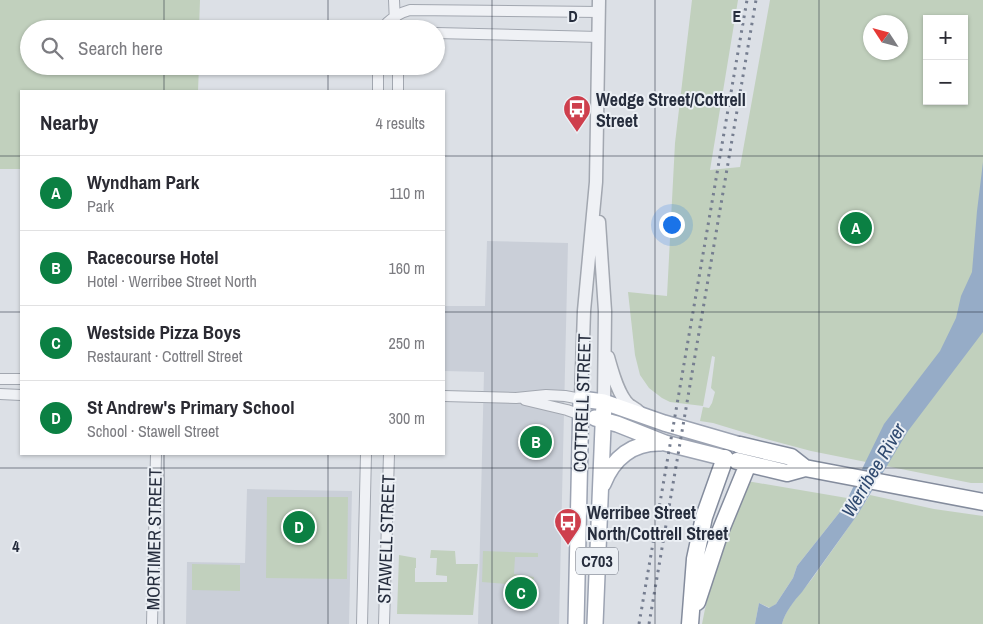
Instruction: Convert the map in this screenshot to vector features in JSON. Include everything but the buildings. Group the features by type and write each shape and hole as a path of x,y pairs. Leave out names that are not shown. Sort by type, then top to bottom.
{"highway":[{"path":"690,624 695,559 704,518 725,458 740,445"},
{"path":"690,624 720,532 748,464 740,445"},
{"path":"740,445 791,457 805,468"},
{"path":"725,458 787,473 805,468 981,502"}],"main road":[{"path":"581,399 604,402 740,445"},
{"name":"COTTRELL STREET","path":"576,624 581,399"},
{"name":"COTTRELL STREET","path":"595,624 604,402"},
{"path":"581,415 604,420 665,443"},
{"name":"C703","path":"600,498 608,474 624,453 634,447 665,443 725,458"}],"street":[{"path":"394,0 395,20"},
{"path":"390,20 410,10 599,6"},
{"name":"COTTRELL STREET","path":"581,399 584,311 596,182 599,6"},
{"path":"445,32 599,37"},
{"path":"378,75 378,90"},
{"path":"398,75 398,90"},
{"name":"COTTRELL STREET","path":"596,182 605,311 604,402"},
{"path":"604,342 611,368 623,397 628,404 645,416"},
{"path":"0,379 20,379"},
{"path":"0,394 20,395"},
{"path":"445,396 516,398 546,395 581,399"},
{"path":"516,398 581,415"},
{"name":"MORTIMER STREET","path":"152,624 156,455"},
{"name":"STAWELL STREET","path":"362,624 366,455"},
{"name":"STAWELL STREET","path":"384,624 389,455"}],"shaded area":[{"path":"487,241 568,243 559,624 478,624 484,372 445,371 445,306 485,306"},
{"path":"247,489 352,491 349,624 186,624 187,562 245,563"}],"green space":[{"path":"0,0 200,0 199,20 20,20 20,75 199,75 198,90 20,90 20,169 0,169"},
{"path":"692,0 738,0 710,170 740,167 770,0 983,0 983,483 971,483 811,451 700,421 703,407 709,408 715,392 711,388 715,357 712,356 703,406 670,402 649,388 640,375 635,355 628,292 667,296 675,143"},
{"path":"747,481 847,498 843,508 797,566 793,578 776,604 770,608 759,603 755,624 702,624 715,570"},
{"path":"870,495 934,509 983,516 983,624 782,624 791,605 814,576"},
{"path":"267,497 348,497 347,579 266,578"},
{"path":"431,550 455,551 456,564 478,564 473,615 397,614 399,555 416,558 415,582 447,582 447,576 436,575 437,558 430,558"},
{"path":"483,551 538,553 538,557 515,557 514,574 534,577 532,586 482,582"},
{"path":"192,564 240,565 240,591 192,590"}],"water":[{"name":"Werribee River","path":"983,162 983,332 908,431 858,514 790,607 782,624 755,624 759,603 769,608 776,604 793,578 797,566 843,508 884,424 940,351 956,318 961,296 972,272"}],"railway":[{"path":"639,624 747,0"},
{"path":"649,624 756,0"}],"place":[{"name":"Wedge Street/Cottrell Street","path":"577,133"},
{"name":"Wyndham Park","path":"856,228"},
{"name":"Racecourse Hotel","path":"536,442"},
{"name":"St Andrew's Primary School","path":"299,527"},
{"name":"Werribee Street North/Cottrell Street","path":"568,546"},
{"name":"Westside Pizza Boys","path":"521,593"}]}
